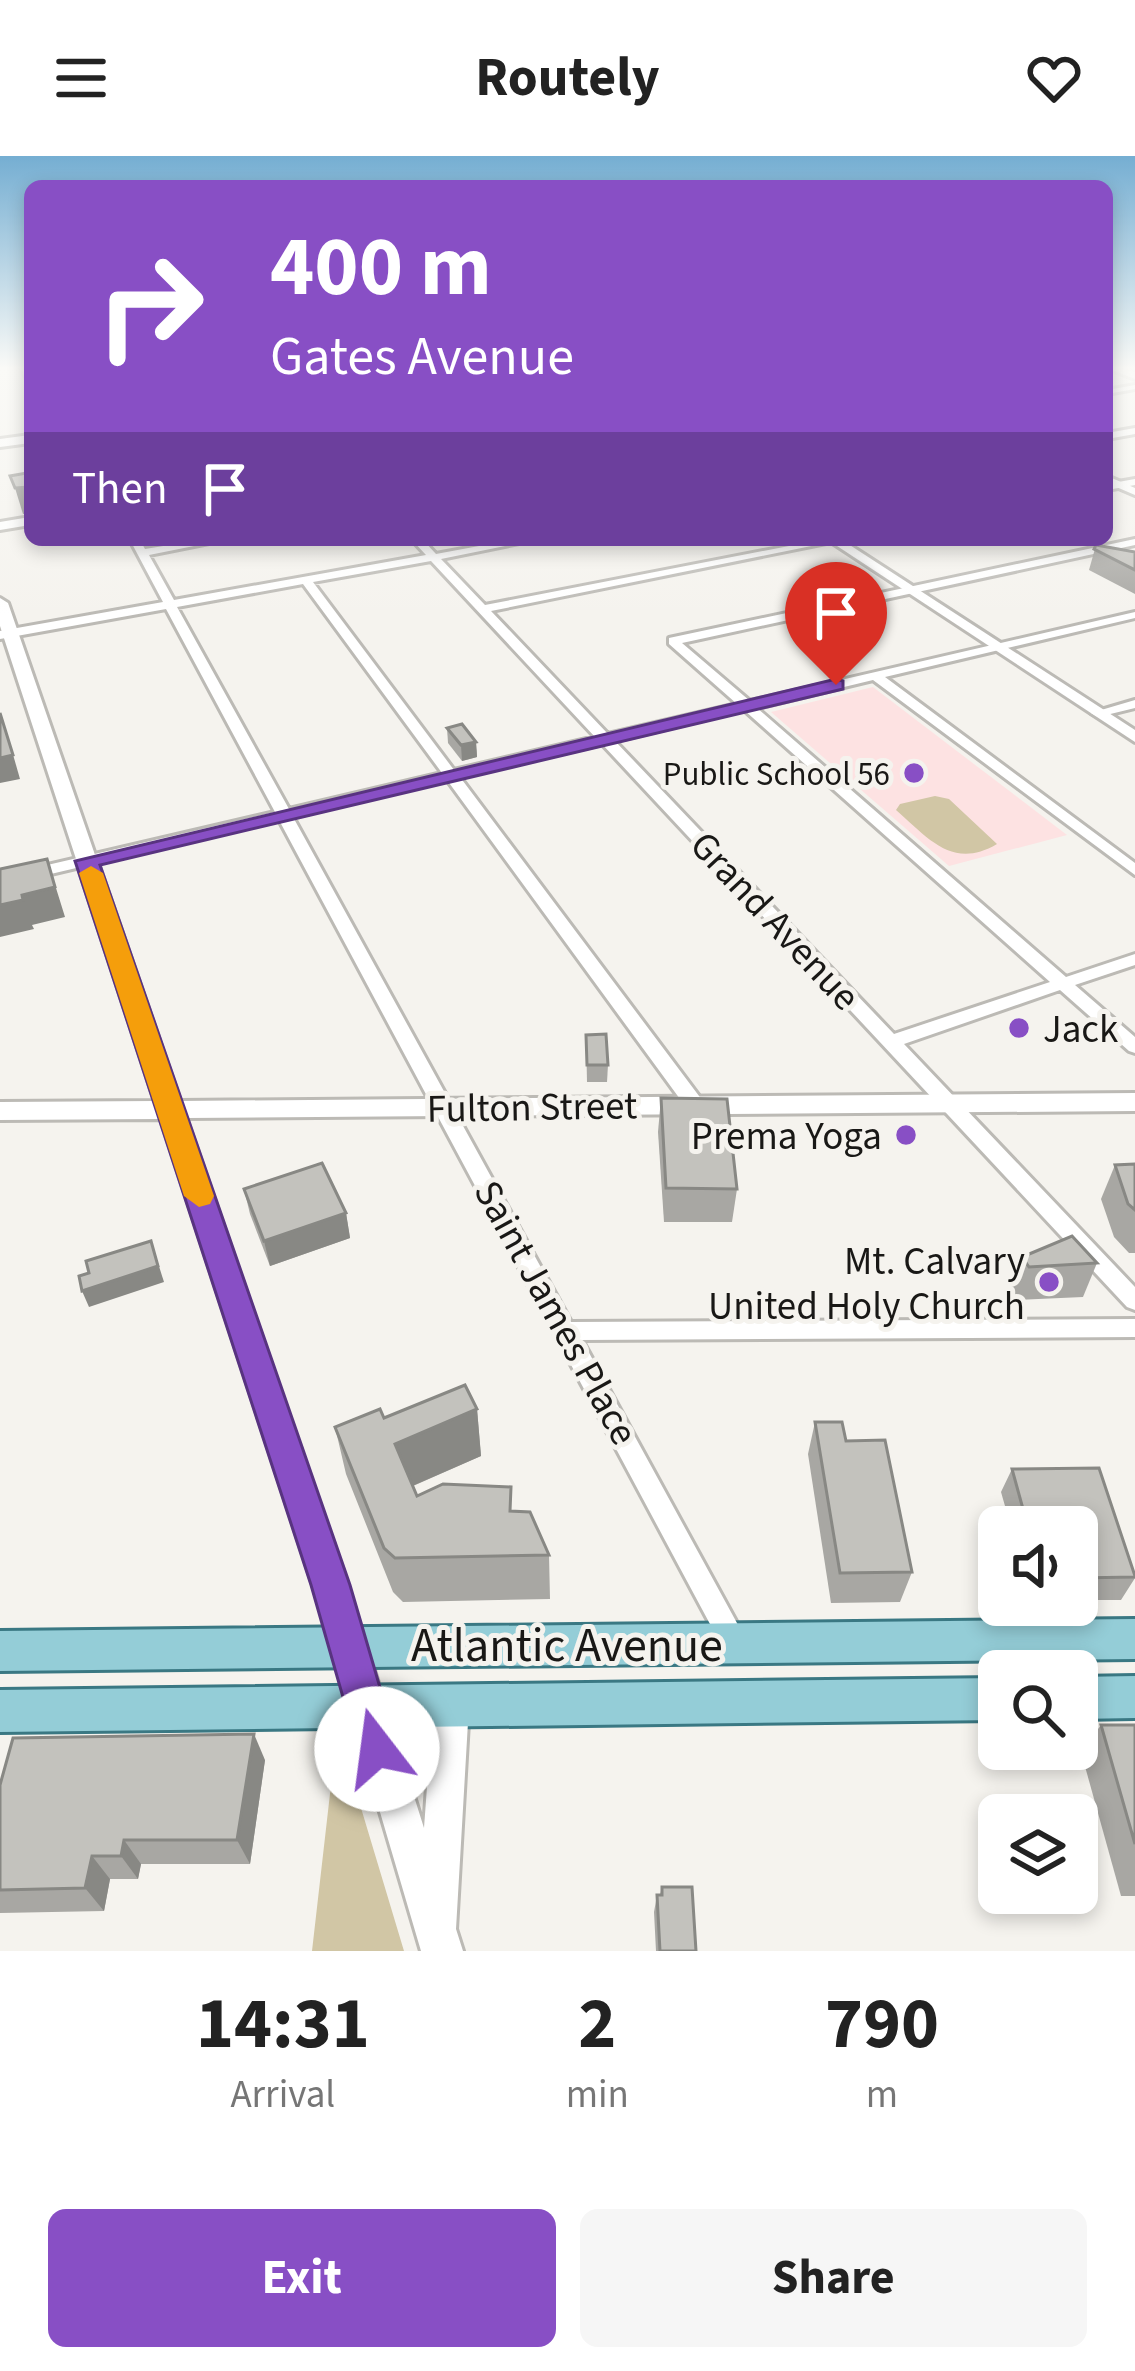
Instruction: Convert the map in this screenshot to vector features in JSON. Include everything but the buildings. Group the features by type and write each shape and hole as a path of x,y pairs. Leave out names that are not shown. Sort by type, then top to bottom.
{"main road":[{"path":"0,603 5,634 87,861 348,1645 439,1944"},
{"name":"Fulton Street","path":"0,1111 1135,1102"},
{"name":"Atlantic Avenue","path":"0,1651 1135,1639"},
{"path":"1098,1698 1135,1697"},
{"name":"Atlantic Avenue","path":"0,1711 978,1699"},
{"path":"439,1944 451,1705"}],"street":[{"path":"1135,542 673,641 1135,1047"},
{"name":"Saint James Place","path":"138,546 735,1643"},
{"name":"Grand Avenue","path":"423,546 1135,1301"},
{"path":"5,634 495,546"},
{"path":"483,609 804,546"},
{"path":"844,546 1135,737"},
{"path":"306,580 695,1105"},
{"path":"0,881 1135,615"},
{"path":"875,676 1135,870"},
{"path":"1098,713 1135,704"},
{"path":"891,1042 1135,959"},
{"path":"569,1331 1135,1328"}],"shaded area":[{"name":"Public School 56","path":"873,687 1067,835 949,866 771,712"},
{"path":"935,796 949,799 997,844 967,854 942,848 896,810 900,804"},
{"path":"349,1768 404,1951 312,1951 331,1785 320,1770"}],"slow traffic":[{"path":"91,873 199,1196"}],"place":[{"name":"Public School 56","path":"914,773"},
{"name":"Jack","path":"1019,1028"},
{"name":"Prema Yoga","path":"906,1135"},
{"name":"Mt. Calvary United Holy Church","path":"1049,1282"}],"route":[{"path":"377,1749 330,1585 87,861 836,685"}]}
